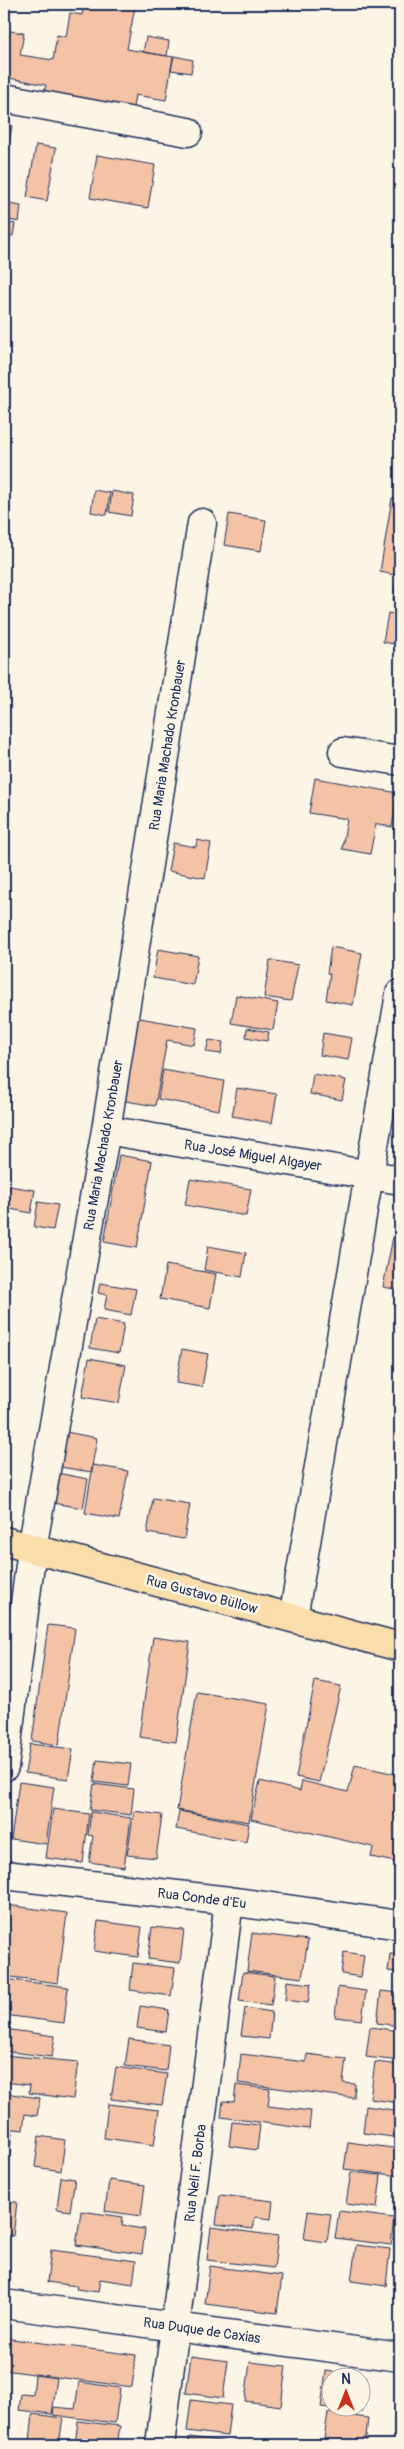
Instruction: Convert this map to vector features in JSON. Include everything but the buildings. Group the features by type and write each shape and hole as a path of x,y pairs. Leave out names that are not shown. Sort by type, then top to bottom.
{"main road":[{"name":"Rua Gustavo Büllow","path":"4,1541 400,1647"}],"street":[{"path":"4,98 188,132"},
{"name":"Rua Maria Machado Kronbauer","path":"4,1767 32,1548 106,1130 202,523"},
{"path":"343,752 400,761"},
{"path":"293,1618 400,994"},
{"name":"Rua José Miguel Algayer","path":"106,1130 400,1180"},
{"name":"Rua Conde d'Eu","path":"4,1875 229,1901 400,1925"},
{"name":"Rua Neli F. Borba","path":"160,2445 229,1901"},
{"name":"Rua Duque de Caxias","path":"4,2304 400,2357"}]}
